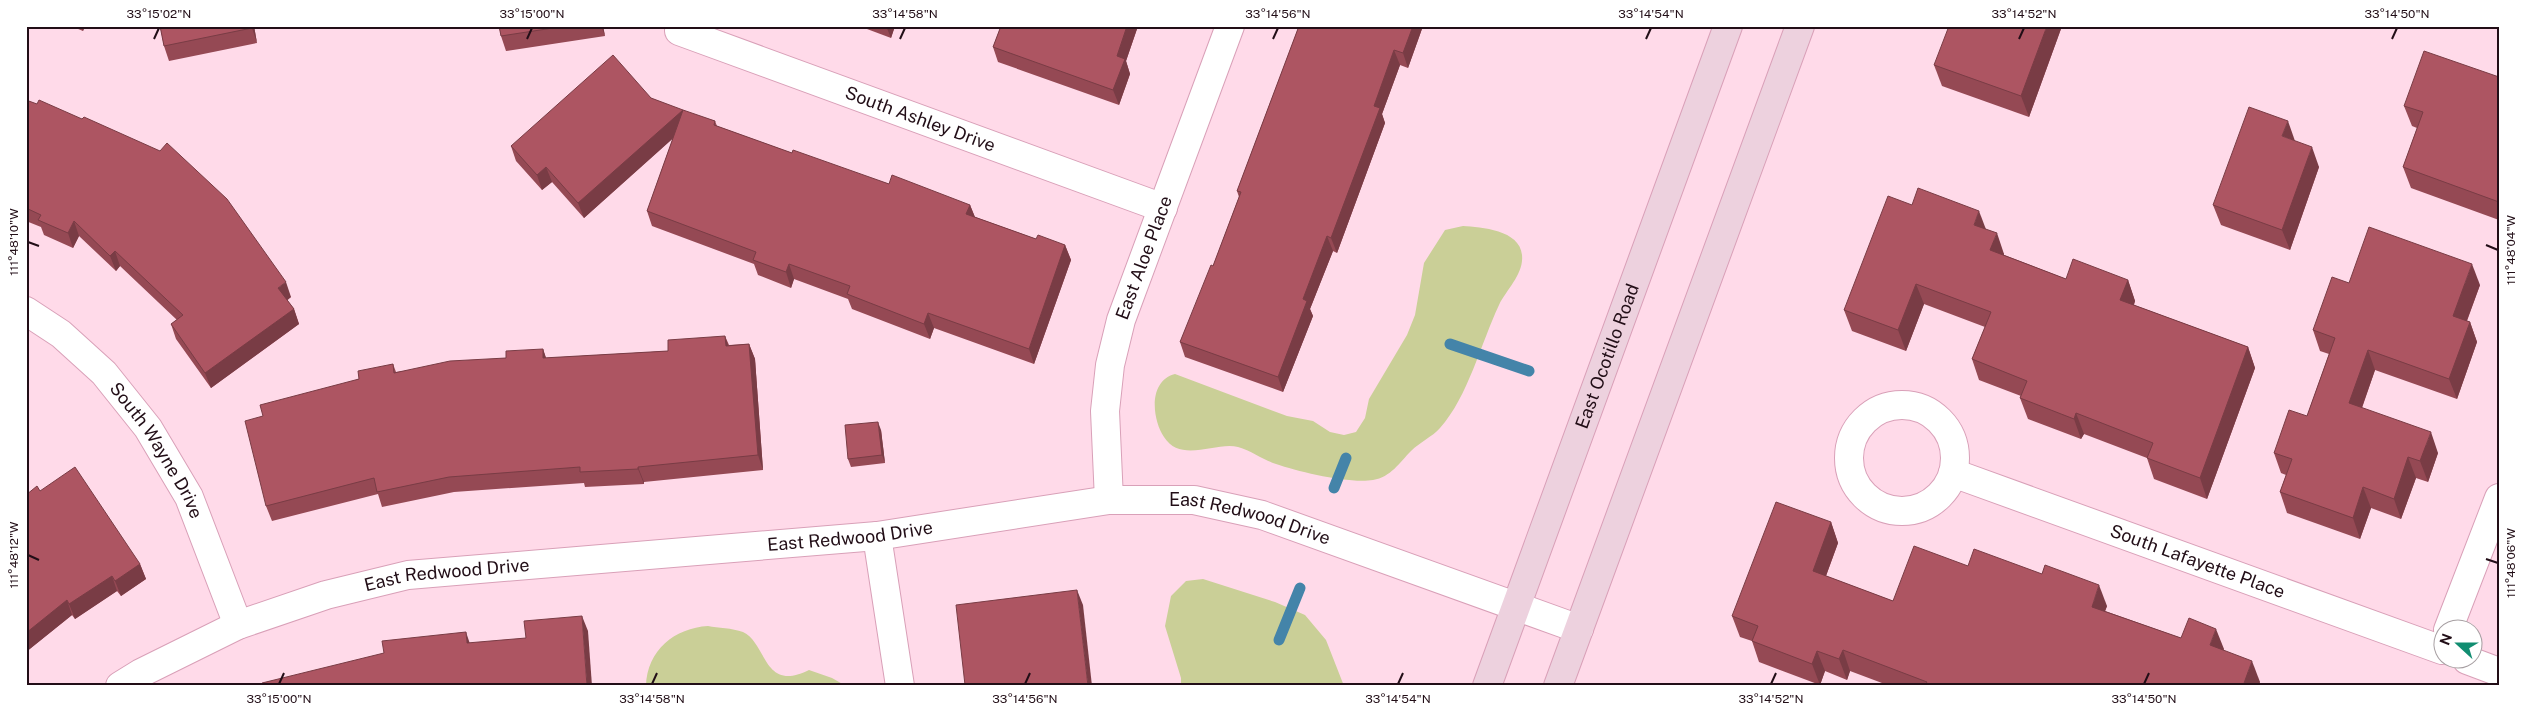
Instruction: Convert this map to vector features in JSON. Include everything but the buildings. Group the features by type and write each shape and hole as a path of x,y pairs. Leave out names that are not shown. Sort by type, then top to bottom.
{"main road":[{"name":"East Ocotillo Road","path":"1487,686 1728,26"},
{"path":"1558,686 1800,26"}],"street":[{"name":"East Aloe Place","path":"1109,500 1105,411 1110,365 1121,320 1230,26"},
{"name":"South Ashley Drive","path":"679,29 1163,208"},
{"name":"South Wayne Drive","path":"26,312 61,334 104,373 148,428 189,498 238,625"},
{"name":"South Lafayette Place","path":"1953,472 2432,639"},
{"path":"2452,620 2499,498"},
{"name":"East Redwood Drive","path":"120,686 141,673 238,625 326,596 408,575 878,536 1109,500 1194,500 1262,514 1579,630"},
{"path":"878,536 900,686"},
{"path":"2482,666 2499,672"}],"green space":[{"path":"1463,226 1489,229 1507,235 1514,240 1520,247 1522,255 1520,269 1492,320 1459,401 1440,428 1415,448 1390,473 1373,480 1338,479 1286,467 1238,447 1229,446 1200,450 1180,449 1171,445 1164,437 1155,411 1156,392 1166,378 1175,374 1287,416 1313,421 1330,432 1344,435 1356,432 1365,418 1369,399 1407,335 1415,315 1424,263 1445,230"},
{"path":"1203,579 1275,602 1305,615 1326,640 1344,686 1181,686 1181,678 1165,626 1171,596 1186,581"},
{"path":"708,626 743,632 751,638 774,671 783,675 794,675 809,670 832,678 846,686 646,686 651,662 665,643 685,631"}],"waterway":[{"path":"1450,344 1529,371"},
{"path":"1334,488 1346,458"},
{"path":"1279,640 1300,588"}]}
